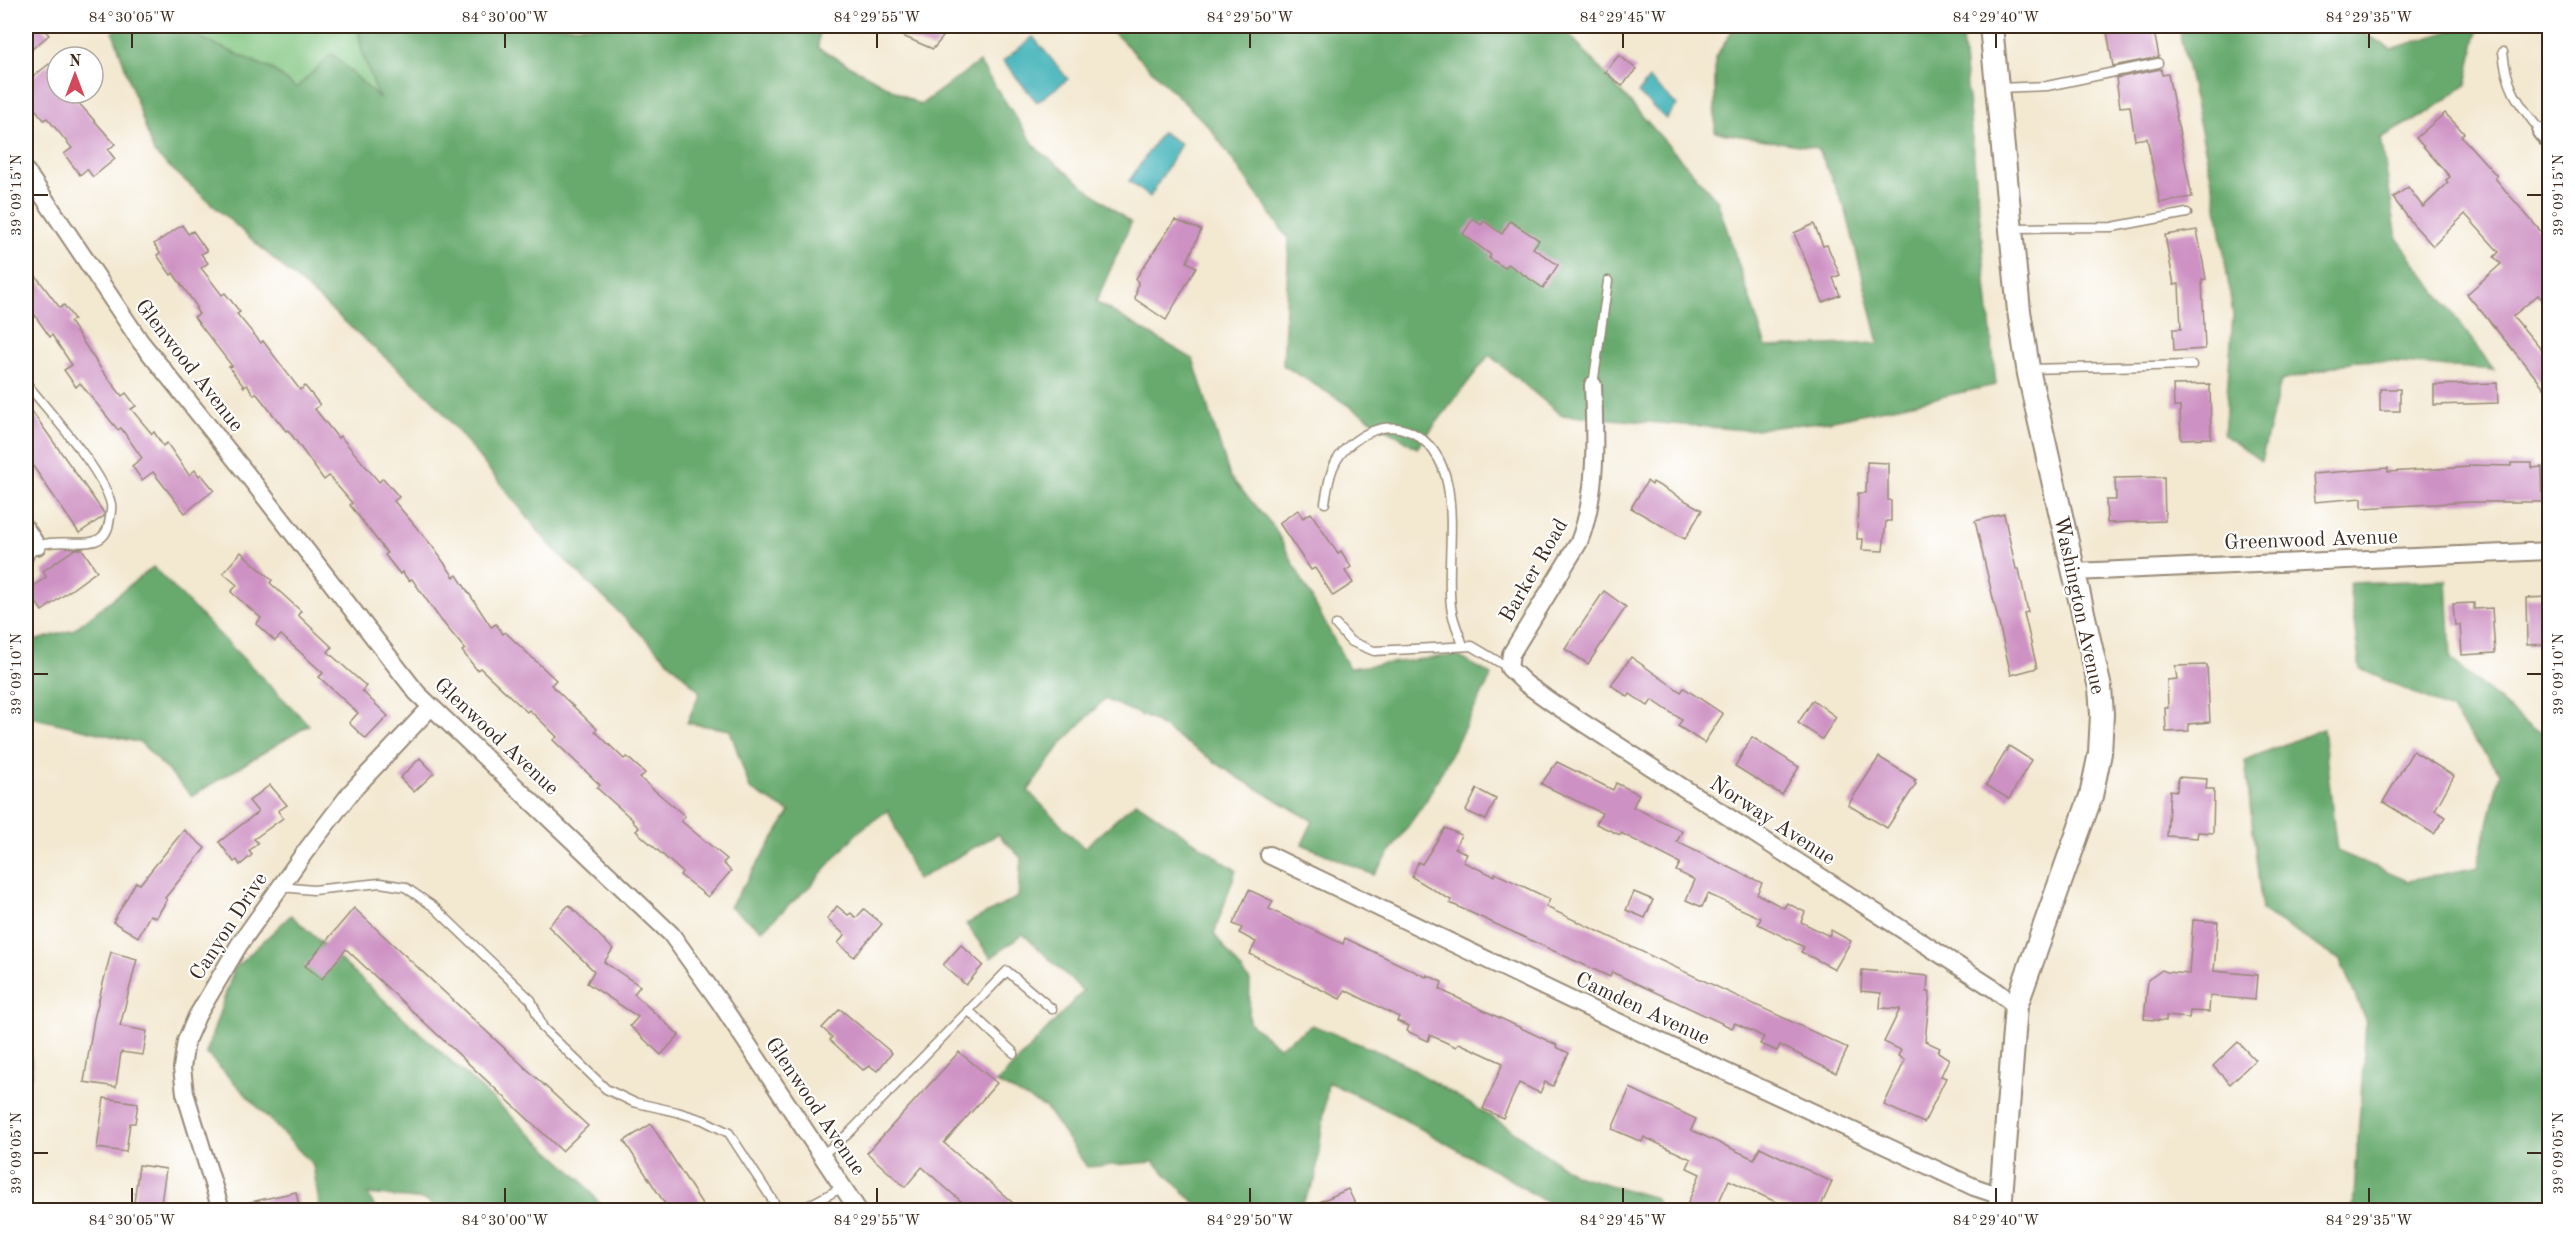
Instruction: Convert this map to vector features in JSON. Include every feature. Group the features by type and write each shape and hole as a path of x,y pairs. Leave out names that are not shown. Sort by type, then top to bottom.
{"street":[{"name":"Washington Avenue","path":"1991,26 2019,311 2028,369 2100,688 2102,714 2100,753 2091,796 2016,1006 2000,1203"},
{"name":"Glenwood Avenue","path":"26,171 140,342 430,708 461,733 671,934 719,1001 858,1210"},
{"name":"Barker Road","path":"1509,668 1512,654 1579,542 1587,522 1591,501 1595,425 1593,385"},
{"path":"26,530 37,546"},
{"name":"Greenwood Avenue","path":"2074,572 2550,551"},
{"name":"Norway Avenue","path":"1509,668 1526,684 1554,704 1994,989 2016,1006"},
{"name":"Canyon Drive","path":"221,1210 185,1094 182,1068 186,1041 197,1016 239,945 280,887 352,791 430,708"},
{"name":"Camden Avenue","path":"1269,855 1571,1000 1974,1187 2000,1203"}],"lane":[{"path":"2503,52 2506,76 2517,101 2545,137"},
{"path":"1997,88 2047,86 2158,63"},
{"path":"2011,228 2112,227 2187,213"},
{"path":"1593,385 1608,281"},
{"path":"2028,369 2192,365"},
{"path":"26,383 74,442 100,482 111,505 109,526 99,539 81,544 54,540 37,546 27,558 26,565"},
{"path":"1325,503 1330,469 1345,448 1366,432 1386,426 1407,430 1424,439 1438,457 1447,478 1451,607 1463,645"},
{"path":"1336,625 1350,641 1364,649 1374,651 1463,645 1481,650 1509,668"},
{"path":"280,887 313,890 380,884 405,887 434,907 531,1000 543,1028 606,1089 633,1102 703,1120 729,1133 779,1210"},
{"path":"822,1155 848,1134 1007,971 1052,1009"},
{"path":"968,1010 1014,1053"},
{"path":"800,1210 843,1187"}],"green space":[{"path":"129,26 174,26 273,70 296,88 332,54 379,98 362,53 358,26 820,26 818,48 920,105 979,62 1037,149 1131,223 1096,302 1193,359 1230,477 1274,527 1349,668 1456,655 1492,675 1427,799 1374,875 1302,844 1313,821 1239,778 1152,720 1105,699 1062,743 1028,791 1084,848 1136,802 1236,870 1214,934 1250,981 1249,1022 1279,1047 1312,1025 1394,1058 1506,1126 1575,1175 1656,1198 1660,1210 1558,1210 1506,1177 1391,1112 1328,1082 1315,1181 1298,1210 1202,1210 1154,1162 1087,1167 1046,1108 997,1083 1083,991 1023,934 991,958 966,924 1018,897 1021,858 998,834 917,880 888,810 858,832 809,887 762,930 730,907 790,812 750,789 730,730 687,723 700,692 549,544 432,399 154,153 113,32"},
{"path":"174,26 358,26 362,53 380,99 296,88 273,70"},
{"path":"1107,26 1562,26 1717,200 1766,347 1879,343 1846,211 1818,148 1715,132 1715,58 1735,26 1961,26 1996,385 1829,421 1746,430 1561,415 1489,355 1417,448 1283,365 1289,240 1210,128"},
{"path":"2178,26 2351,26 2391,49 2466,26 2478,26 2466,85 2429,112 2381,138 2397,238 2494,370 2358,360 2281,381 2261,461 2224,435 2233,315 2216,199"},
{"path":"153,567 309,725 192,796 141,743 26,716 26,643 73,630"},
{"path":"2447,580 2451,659 2532,729 2549,735 2549,1210 2353,1210 2366,1022 2340,960 2262,911 2245,760 2323,729 2337,851 2408,881 2478,867 2500,773 2451,710 2360,669 2349,583"},
{"path":"291,915 580,1179 605,1210 439,1210 425,1200 368,1194 376,1210 320,1210 313,1165 206,1053 234,969"},
{"path":"26,981 32,1076 26,1076"}],"water":[{"path":"1033,37 1068,79 1037,102 1003,61"},
{"path":"1649,79 1677,105 1666,119 1638,93"},
{"path":"1162,132 1181,144 1150,197 1129,181"}],"building":[{"path":"26,26 41,26 49,35 26,54"},
{"path":"879,26 952,26 933,49"},
{"path":"2106,26 2153,26 2159,57 2113,66"},
{"path":"1619,55 1636,69 1622,86 1605,72"},
{"path":"45,67 45,105 81,105 115,144 108,150 115,159 93,177 87,169 80,175 64,154 72,148 47,118 44,120 27,99 35,94 26,82"},
{"path":"2161,69 2162,75 2168,74 2192,197 2160,203 2147,138 2135,140 2130,106 2120,107 2116,78"},
{"path":"2445,113 2464,133 2461,136 2497,176 2495,178 2550,242 2550,308 2538,295 2513,316 2550,360 2550,395 2467,294 2501,264 2494,257 2499,252 2465,214 2433,246 2393,198 2408,187 2423,207 2448,183 2446,180 2450,177 2416,138"},
{"path":"1473,219 1481,225 1484,221 1502,234 1510,221 1539,240 1533,248 1558,265 1543,288 1508,264 1505,268 1489,258 1491,255 1463,234"},
{"path":"1175,220 1201,230 1187,262 1196,267 1166,320 1135,299 1138,283 1136,278"},
{"path":"1814,224 1823,246 1827,245 1840,275 1833,278 1840,295 1823,302 1794,233"},
{"path":"182,225 188,234 193,231 207,251 201,254 208,263 201,268 222,295 225,293 240,312 237,314 261,343 263,341 300,390 305,386 320,405 315,409 338,438 340,436 379,482 383,478 399,497 394,501 433,547 454,577 457,575 491,627 496,624 503,634 505,632 556,680 551,685 597,729 595,731 624,759 627,757 645,773 640,778 685,816 681,821 727,859 723,863 731,871 708,897 680,875 682,872 636,831 639,828 633,820 597,788 600,785 553,740 557,737 541,721 529,710 527,712 480,668 477,670 462,651 465,649 440,619 412,579 409,581 402,572 400,574 385,555 387,553 350,505 352,503 329,476 324,480 288,430 286,431 256,393 254,395 247,385 244,387 229,367 232,366 194,317 199,314 195,308 197,307 157,255 160,253 154,244"},
{"path":"2197,230 2206,279 2202,280 2205,349 2174,351 2173,329 2181,329 2179,284 2174,285 2165,235"},
{"path":"26,263 60,308 64,305 74,319 70,322 101,369 122,396 126,393 136,406 131,409 152,434 154,432 163,446 167,443 189,475 195,470 214,490 185,513 153,472 142,480 132,466 142,458 121,428 118,430 80,383 76,387 64,370 72,365 52,335 50,337 29,307 26,307"},
{"path":"2497,383 2498,403 2434,405 2434,385"},
{"path":"2210,384 2211,438 2181,439 2180,407 2174,407 2173,385"},
{"path":"2380,389 2400,389 2400,411 2380,411"},
{"path":"26,403 104,513 104,516 79,533 26,456"},
{"path":"1867,462 1888,463 1888,500 1891,501 1891,521 1886,521 1883,551 1862,550 1863,539 1857,539 1858,493 1866,493"},
{"path":"2511,463 2532,463 2532,468 2542,467 2543,502 2470,502 2362,508 2362,498 2314,502 2312,474 2388,468 2388,472 2469,467 2469,465 2511,466"},
{"path":"2164,477 2165,521 2107,523 2106,500 2116,500 2115,478"},
{"path":"1647,481 1652,485 1653,482 1702,510 1685,539 1631,508"},
{"path":"1298,510 1303,518 1311,513 1338,554 1341,551 1351,567 1345,571 1353,583 1333,596 1315,568 1311,570 1279,523"},
{"path":"2004,514 2016,569 2019,569 2028,612 2024,613 2037,668 2011,675 1975,521"},
{"path":"75,549 82,549 97,571 42,611 28,590 46,577 43,571"},
{"path":"241,552 301,611 298,615 332,647 328,652 366,686 362,691 388,716 366,739 349,723 358,713 319,677 323,673 281,635 275,641 256,624 261,618 231,592 237,585 223,573"},
{"path":"1604,591 1626,607 1588,664 1565,649"},
{"path":"2550,597 2550,644 2527,645 2526,598"},
{"path":"2474,603 2474,609 2492,608 2495,653 2462,655 2460,625 2455,626 2453,604"},
{"path":"1631,657 1681,692 1684,688 1723,714 1704,743 1678,726 1682,720 1652,700 1648,706 1630,694 1628,697 1611,685"},
{"path":"2207,665 2210,722 2188,724 2189,731 2166,732 2167,680 2177,679 2175,666"},
{"path":"1813,700 1836,717 1822,739 1798,723"},
{"path":"1752,737 1799,767 1782,795 1735,766"},
{"path":"2009,746 2031,760 2009,799 1986,785"},
{"path":"2413,751 2454,776 2435,810 2446,817 2434,834 2383,802"},
{"path":"1879,757 1916,780 1914,782 1916,784 1887,828 1848,805"},
{"path":"420,758 434,773 414,792 400,778"},
{"path":"1557,762 1613,790 1616,783 1639,794 1633,807 1682,831 1677,842 1762,883 1757,894 1784,908 1787,903 1805,912 1801,922 1829,936 1831,930 1851,941 1835,969 1801,952 1804,947 1758,924 1761,918 1708,894 1702,907 1686,900 1695,880 1676,871 1680,863 1621,833 1620,835 1596,824 1602,813 1541,784"},
{"path":"2178,777 2207,779 2206,789 2214,789 2213,833 2198,832 2197,838 2167,836 2170,790 2177,791"},
{"path":"270,785 287,805 278,811 283,818 254,839 258,843 249,851 252,855 240,865 237,860 234,862 219,842 258,812 249,801"},
{"path":"1477,789 1496,799 1486,820 1466,811"},
{"path":"1445,828 1461,835 1455,848 1467,854 1463,862 1494,876 1495,873 1550,899 1546,907 1848,1048 1836,1073 1780,1045 1777,1051 1760,1044 1764,1037 1735,1023 1732,1028 1612,972 1610,977 1450,903 1451,900 1412,877 1418,862 1422,864"},
{"path":"184,830 205,848 165,898 167,900 156,918 150,915 138,937 113,922 136,882 140,884"},
{"path":"1249,890 1273,901 1269,909 1343,944 1345,938 1426,977 1427,975 1442,982 1440,989 1445,992 1557,1045 1556,1047 1569,1053 1553,1086 1545,1082 1540,1093 1519,1083 1503,1118 1483,1109 1503,1063 1459,1043 1456,1047 1430,1035 1428,1041 1407,1031 1409,1026 1397,1021 1399,1017 1345,990 1340,999 1250,954 1256,942 1239,933 1242,928 1233,924"},
{"path":"1634,892 1653,900 1645,918 1626,910"},
{"path":"569,905 613,949 604,962 640,986 634,994 679,1035 661,1055 630,1026 638,1017 587,983 594,971 548,926"},
{"path":"837,906 856,918 864,909 882,924 854,957 838,943 845,935 827,919"},
{"path":"354,908 588,1126 562,1151 346,949 322,979 305,966"},
{"path":"2193,920 2218,922 2214,971 2257,975 2255,1000 2210,996 2209,1012 2190,1011 2189,1018 2166,1016 2166,1021 2144,1019 2148,980 2162,970 2189,974"},
{"path":"961,945 983,965 966,985 943,965"},
{"path":"111,952 137,959 120,1026 147,1031 143,1055 121,1052 116,1087 84,1082 94,1019"},
{"path":"1862,970 1928,976 1927,992 1930,992 1925,1041 1940,1048 1938,1052 1949,1059 1941,1076 1946,1078 1924,1123 1884,1105 1905,1060 1898,1056 1901,1050 1884,1042 1900,1009 1880,1008 1881,993 1861,991"},
{"path":"840,1009 892,1053 877,1071 870,1066 863,1070 830,1040 832,1037 822,1028"},
{"path":"2238,1042 2255,1060 2230,1084 2213,1066"},
{"path":"959,1052 997,1083 944,1143 1021,1210 971,1210 922,1167 905,1187 867,1153"},
{"path":"1630,1088 1696,1119 1691,1130 1754,1159 1760,1147 1832,1182 1819,1210 1793,1210 1729,1180 1715,1210 1685,1210 1700,1174 1687,1168 1691,1159 1644,1137 1642,1142 1612,1129"},
{"path":"104,1098 138,1103 135,1123 130,1123 126,1152 97,1148"},
{"path":"651,1124 706,1210 669,1210 624,1141"},
{"path":"139,1165 166,1169 160,1210 133,1210"},
{"path":"1348,1189 1358,1210 1302,1210"},
{"path":"296,1192 300,1210 247,1210 246,1203"}]}
